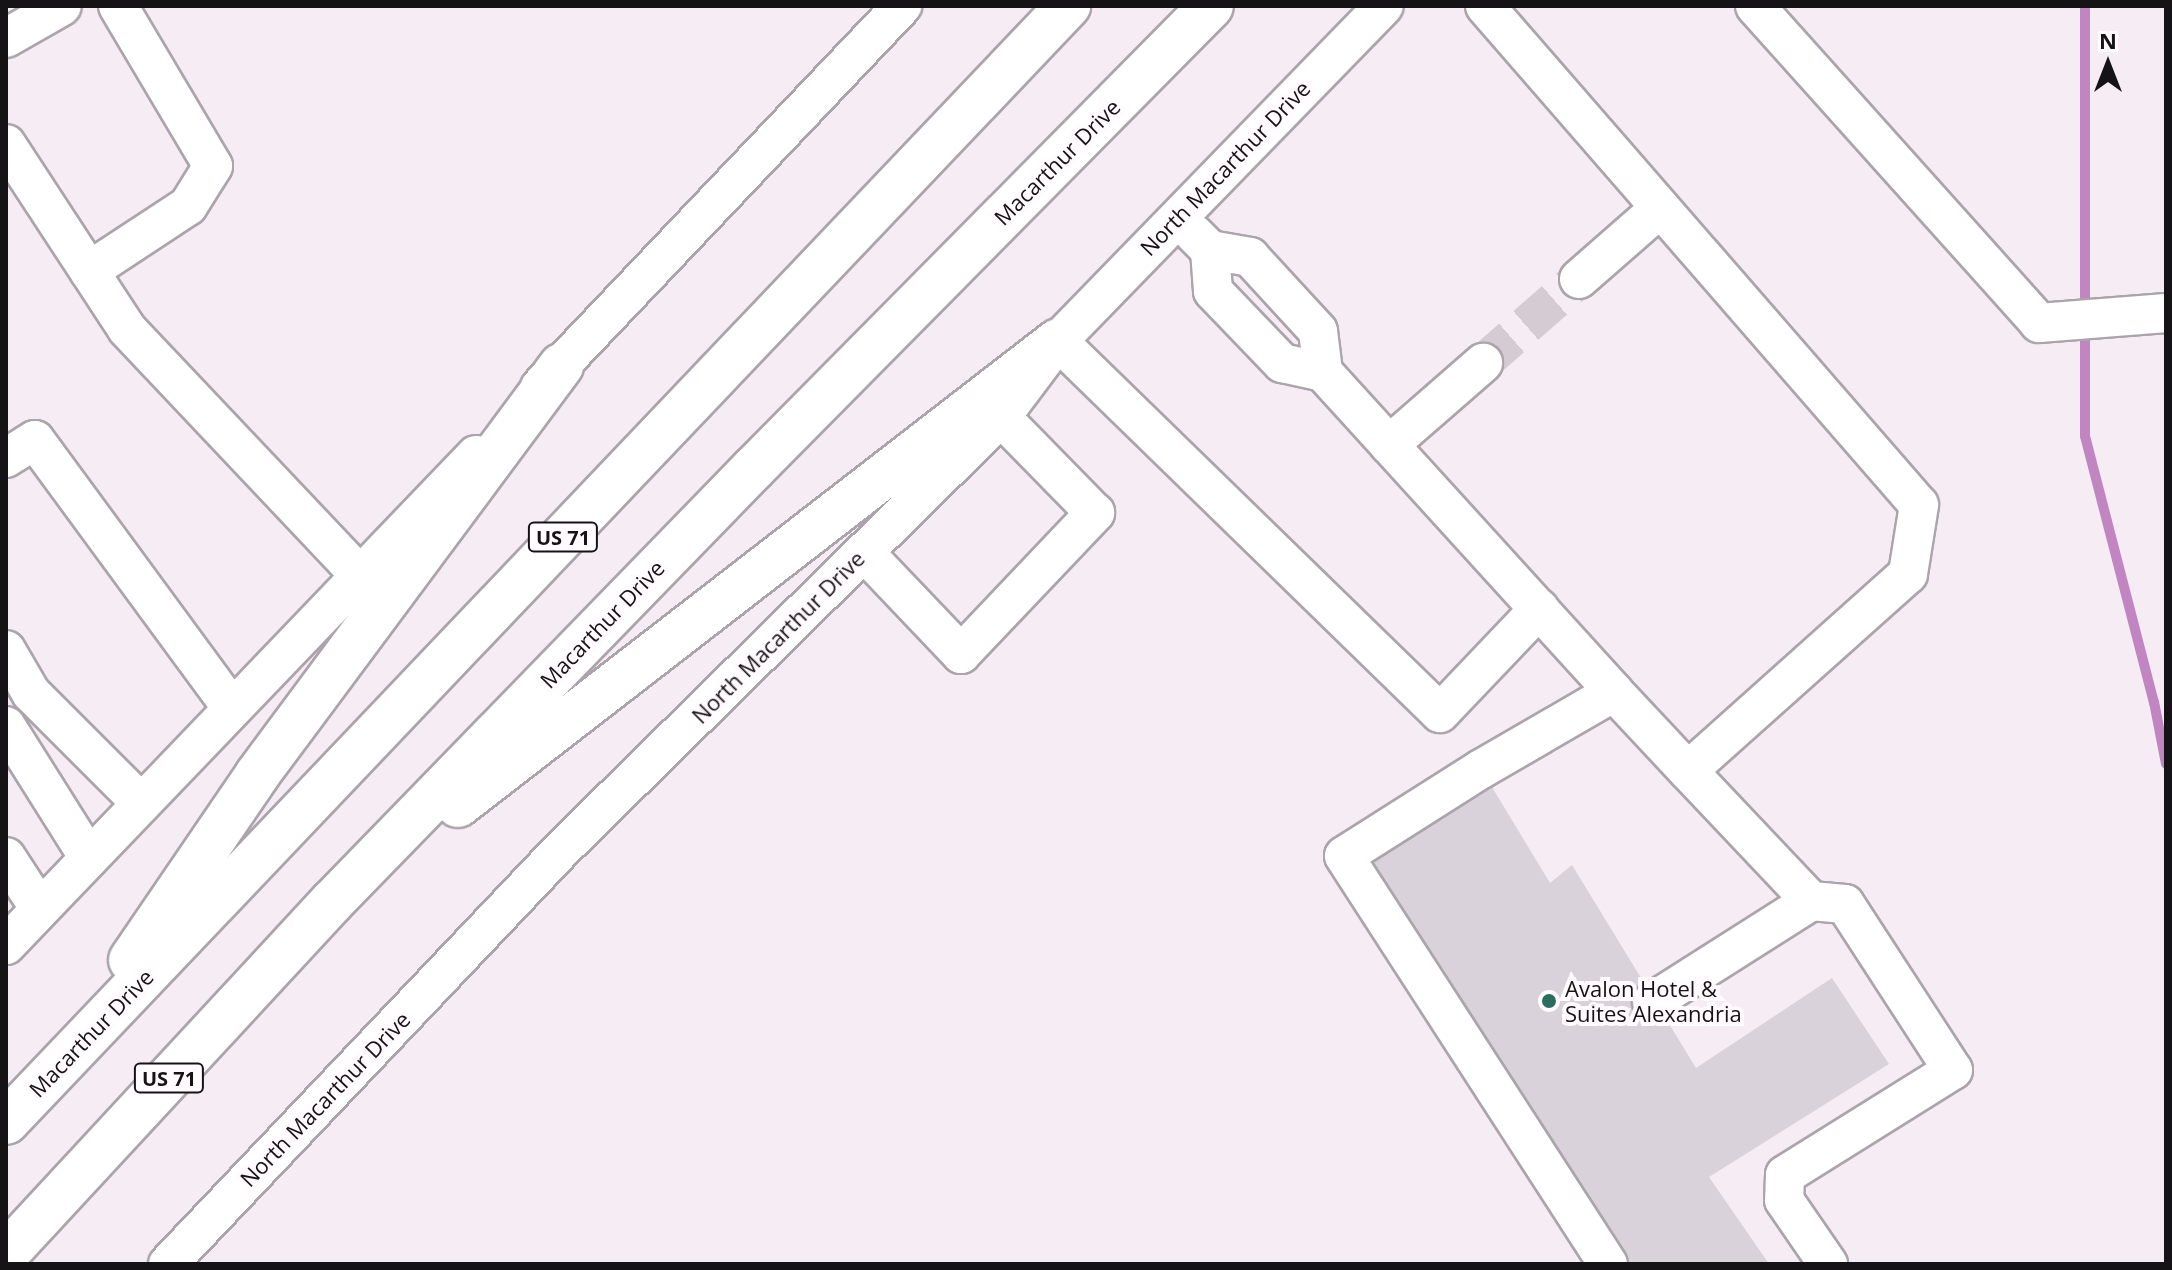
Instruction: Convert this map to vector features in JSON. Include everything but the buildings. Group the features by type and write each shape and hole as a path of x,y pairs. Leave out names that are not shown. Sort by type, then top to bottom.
{"highway":[{"name":"Macarthur Drive","path":"6,1122 1068,6"},
{"name":"Macarthur Drive","path":"6,1254 332,902 753,469 1211,6"},
{"path":"332,902 1058,341"},
{"path":"58,1068 257,775 561,366"}],"street":[{"path":"6,38 62,6"},
{"path":"89,271 188,206 213,166 118,6"},
{"path":"6,945 902,6"},
{"name":"North Macarthur Drive","path":"168,1264 560,851 1001,417 1058,341 1384,6"},
{"path":"1755,6 2039,323 2166,313"},
{"path":"1505,14 1660,208 1919,505 1908,574 1688,771"},
{"path":"6,144 127,329 360,575"},
{"path":"1579,279 1660,208"},
{"path":"1178,217 1210,250 1250,257 1318,331 1323,372 1614,692 1811,901"},
{"path":"1210,250 1213,291 1282,363 1323,372"},
{"path":"1058,341 1440,713 1539,609"},
{"path":"1389,445 1483,363"},
{"path":"864,552 961,654 1095,513 1001,417"},
{"path":"6,458 35,440 232,708"},
{"path":"6,650 31,693 141,803"},
{"path":"1608,1264 1344,856 1481,769 1614,692"},
{"path":"6,726 89,858"},
{"path":"6,857 40,909"},
{"path":"1652,1002 1811,901 1845,904 1953,1070 1785,1175 1784,1200 1828,1264"}],"waterway":[{"path":"2085,6 2085,312"},
{"path":"2085,328 2085,436 2154,702 2166,764"}],"tunnel":[{"path":"1483,363 1579,279"}],"place":[{"name":"Avalon Hotel & Suites Alexandria","path":"1549,1001"}]}
